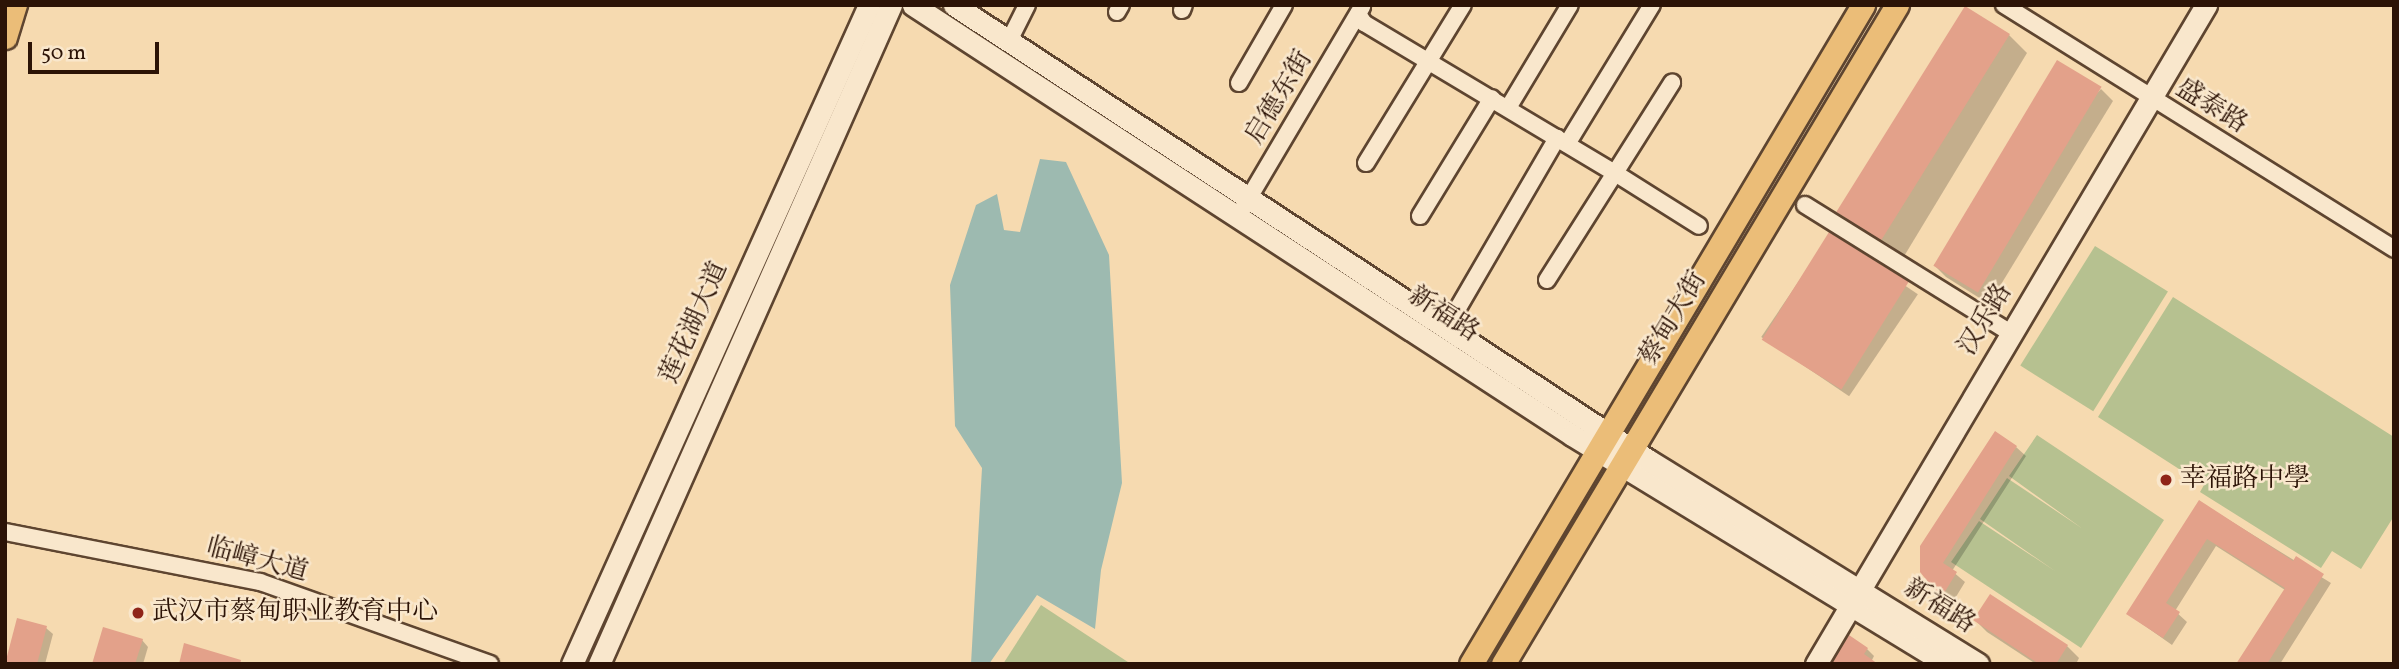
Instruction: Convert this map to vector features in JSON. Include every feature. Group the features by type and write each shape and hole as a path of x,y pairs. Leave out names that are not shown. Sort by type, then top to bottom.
{"main road":[{"path":"5,37 15,5"},
{"name":"蔡甸大街","path":"1471,664 1863,5"},
{"name":"蔡甸大街","path":"1503,664 1896,5"}],"street":[{"name":"莲花湖大道","path":"572,664 869,5"},
{"name":"莲花湖大道","path":"600,664 891,5"},
{"name":"新福路","path":"913,5 1447,327 1603,442"},
{"name":"新福路","path":"954,5 1244,207 1603,442 1856,597 1978,664"},
{"path":"1009,41 1027,5"},
{"path":"1239,83 1284,5"},
{"path":"1366,163 1463,5"},
{"path":"1508,108 1570,5"},
{"path":"1447,327 1562,141 1652,5"},
{"name":"盛泰路","path":"2004,5 2150,99 2394,249"},
{"name":"汉乐路","path":"1816,664 2206,5"},
{"name":"启德东街","path":"1244,207 1361,10"},
{"path":"1361,10 1364,23 1492,98 1699,226"},
{"path":"1547,280 1672,83"},
{"path":"1420,216 1492,98"},
{"path":"1805,205 2011,333"},
{"name":"临嶂大道","path":"5,532 260,583 490,664"},
{"name":"新福路","path":"1856,597 1947,664"}],"green space":[{"path":"2095,246 2168,292 2093,411 2020,366"},
{"path":"2173,297 2394,437 2394,516 2361,569 2332,551 2321,568 2200,492 2204,485 2098,417"},
{"path":"2037,435 2164,520 2081,648 1951,562 1979,521 2055,571 1980,519 2007,478 2083,529 2009,476"},
{"path":"1041,605 1131,664 1003,664"}],"water":[{"path":"1040,159 1066,162 1109,255 1122,483 1101,570 1095,629 1037,595 989,664 971,664 982,468 955,426 950,285 976,205 997,194 1004,230 1020,232"}],"building":[{"path":"1965,6 2010,34 1881,240 1836,212"},
{"path":"2057,60 2102,87 1978,293 1933,266"},
{"path":"1829,232 1909,282 1841,390 1762,340"},
{"path":"1995,431 2017,446 1943,563 1957,572 1941,598 1920,572 1920,546"},
{"path":"2199,500 2293,561 2296,556 2324,574 2267,664 2236,664 2285,588 2207,539 2166,603 2180,612 2163,638 2126,614"},
{"path":"1990,594 2068,645 2056,664 2039,664 1973,620"},
{"path":"17,618 47,626 37,664 5,664"},
{"path":"103,627 143,639 135,664 92,664"},
{"path":"1849,635 1868,648 1864,654 1878,664 1831,664"},
{"path":"184,643 241,660 240,664 179,664"}],"place":[{"name":"幸福路中學","path":"2166,480"},
{"name":"武汉市蔡甸职业教育中心","path":"138,613"}]}
